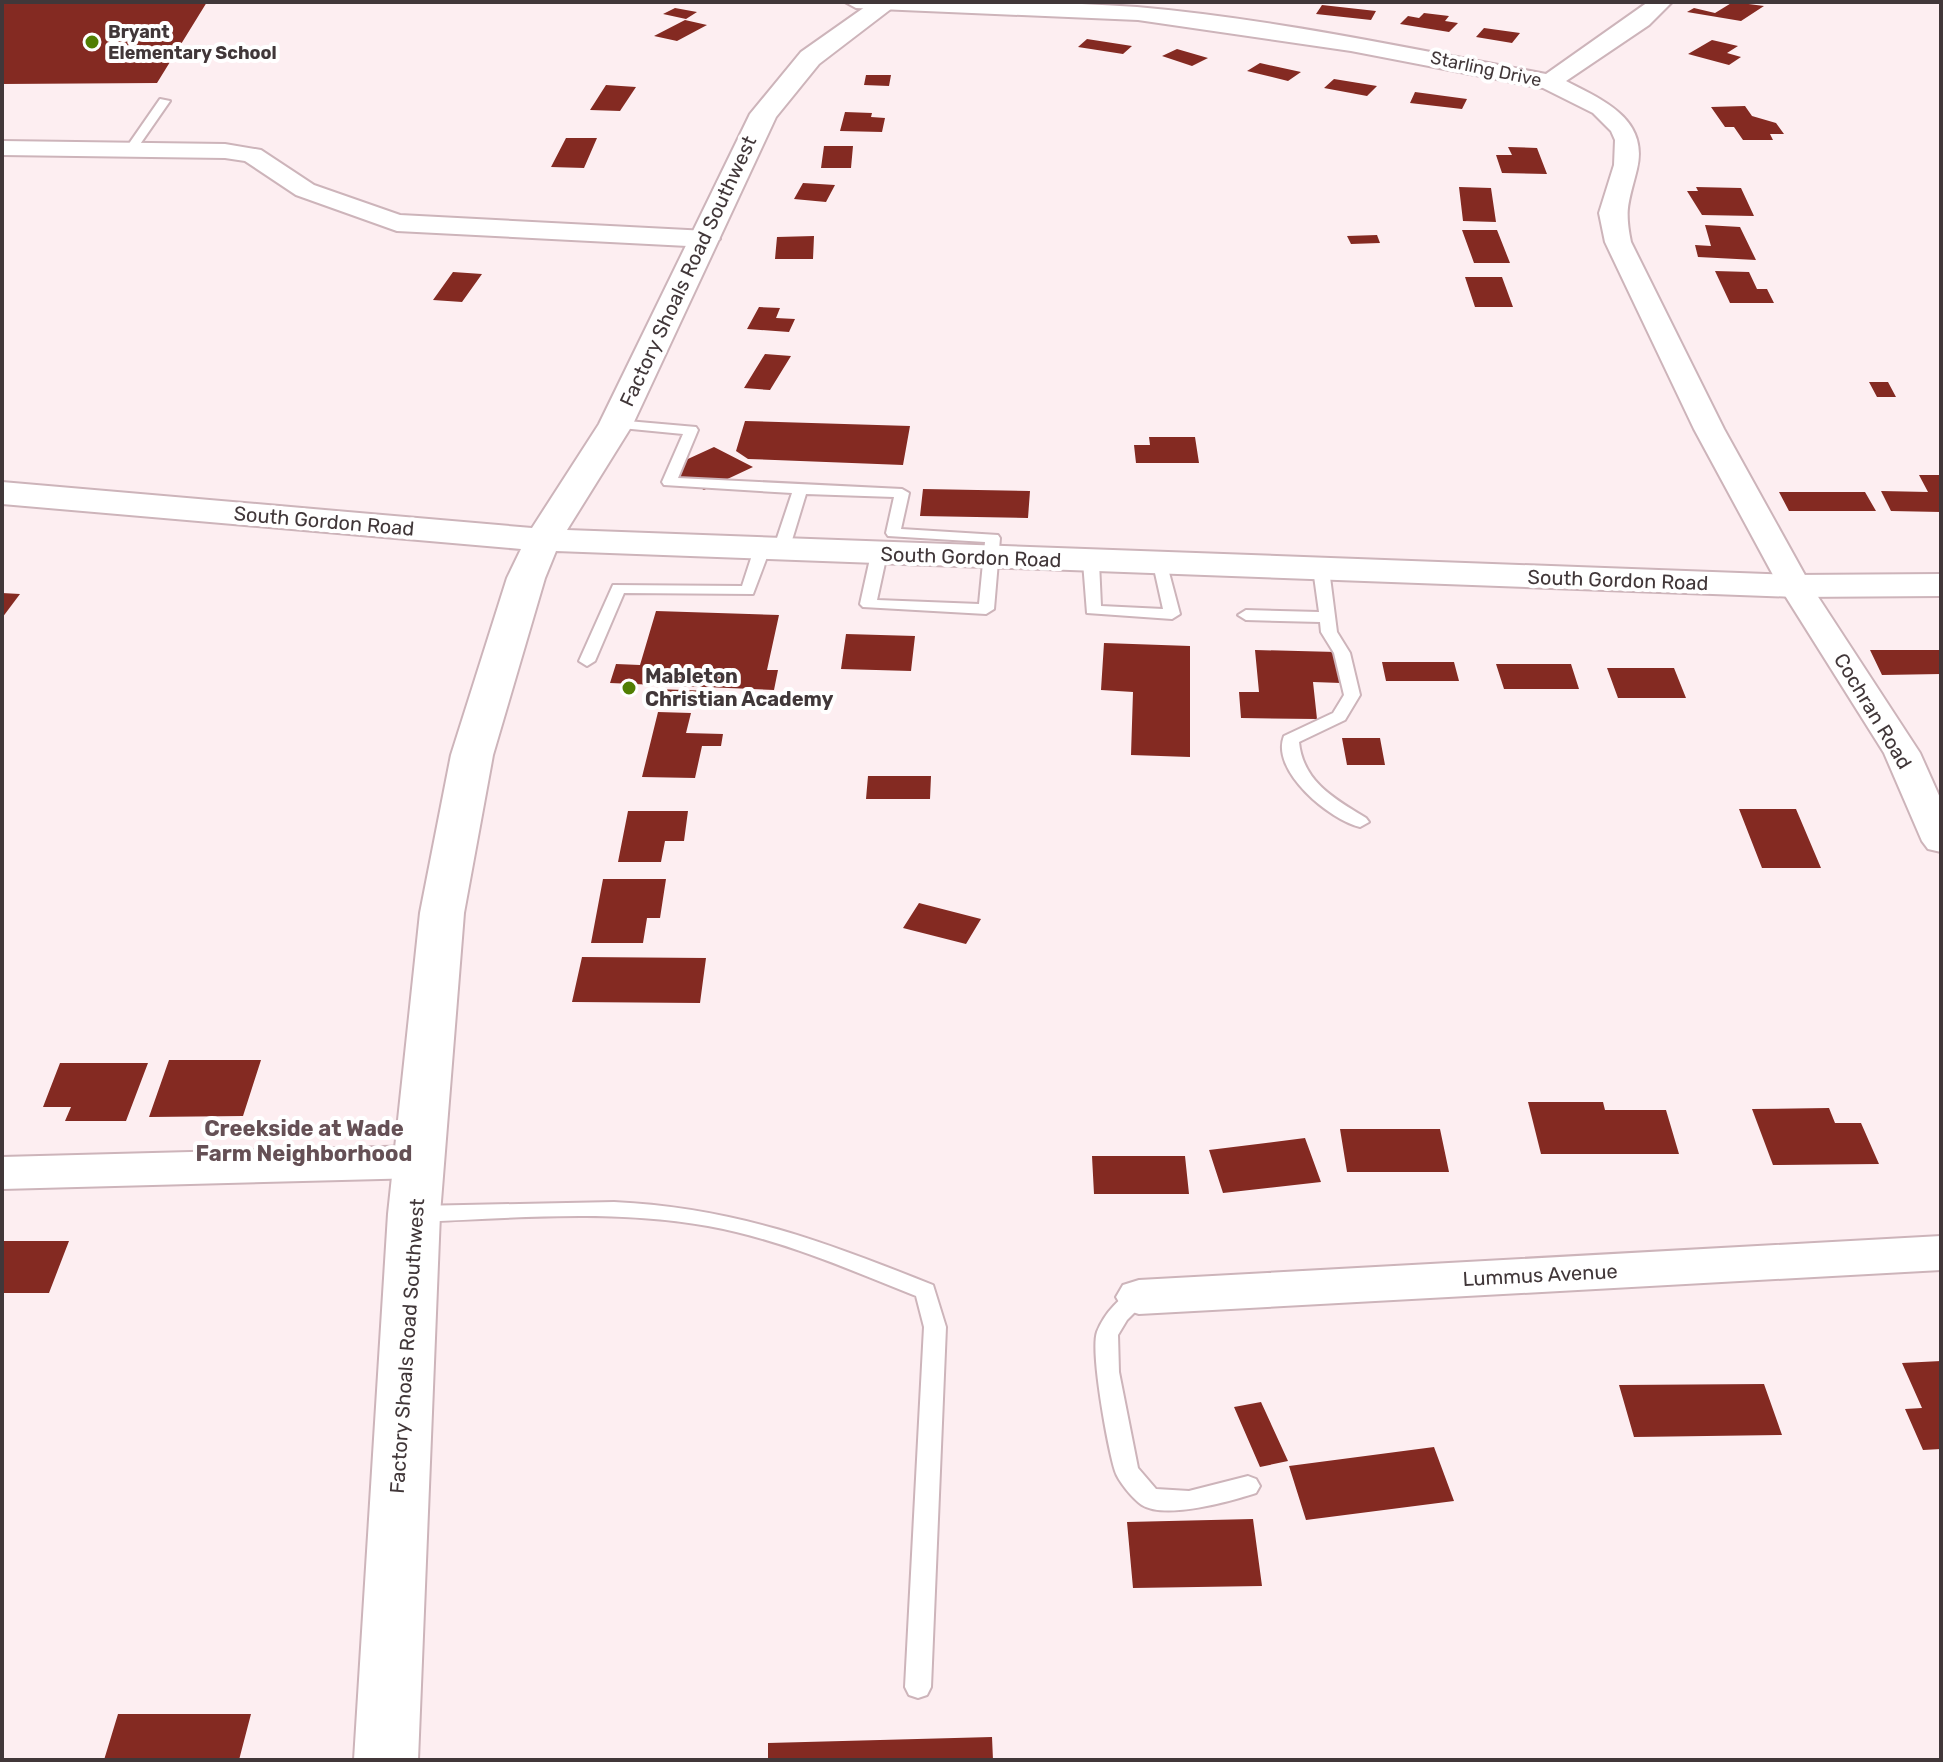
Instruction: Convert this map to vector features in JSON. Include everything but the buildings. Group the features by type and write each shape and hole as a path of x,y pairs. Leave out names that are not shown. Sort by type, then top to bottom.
{"street":[{"path":"1550,82 1641,20 1661,2"},
{"name":"Starling Drive","path":"875,3 1008,6 1165,17 1392,51 1550,82 1601,108 1622,128 1627,140 1626,165 1612,213 1618,242 1709,429 1795,586"},
{"name":"Factory Shoals Road Southwest","path":"386,1760 385,1717 414,1214 442,913 472,755 526,578 543,540 616,424 707,239 745,148 764,114 810,58 875,3"},
{"path":"2,148 188,149 252,155 305,190 397,223 707,239"},
{"name":"South Gordon Road","path":"2,493 543,540 1795,586 1941,585"},
{"name":"Cochran Road","path":"1795,586 1902,753 1941,841"},
{"path":"2,1173 420,1162"},
{"name":"Lummus Avenue","path":"1139,1297 1941,1253"}],"lane":[{"path":"132,148 164,101 147,101"},
{"path":"616,424 691,430 669,482 902,493 893,533 993,538 986,609 868,604 879,554"},
{"path":"587,661 618,588 748,591 772,550 800,489"},
{"path":"1091,562 1093,610 1172,614 1161,564"},
{"path":"1321,569 1329,632 1342,653 1352,695 1339,716 1290,740 1289,757 1302,780 1319,796 1360,822"},
{"path":"1246,615 1327,617"},
{"path":"414,1214 580,1209 682,1215 836,1256 925,1291 935,1327 918,1687"},
{"path":"1139,1297 1119,1314 1107,1334 1108,1372 1127,1472 1150,1498 1189,1501 1248,1486"}],"place":[{"name":"Bryant Elementary School","path":"92,42"},
{"name":"Mableton Christian Academy","path":"629,688"}],"district":[{"name":"Creekside at Wade Farm Neighborhood","path":"304,1140"}]}
